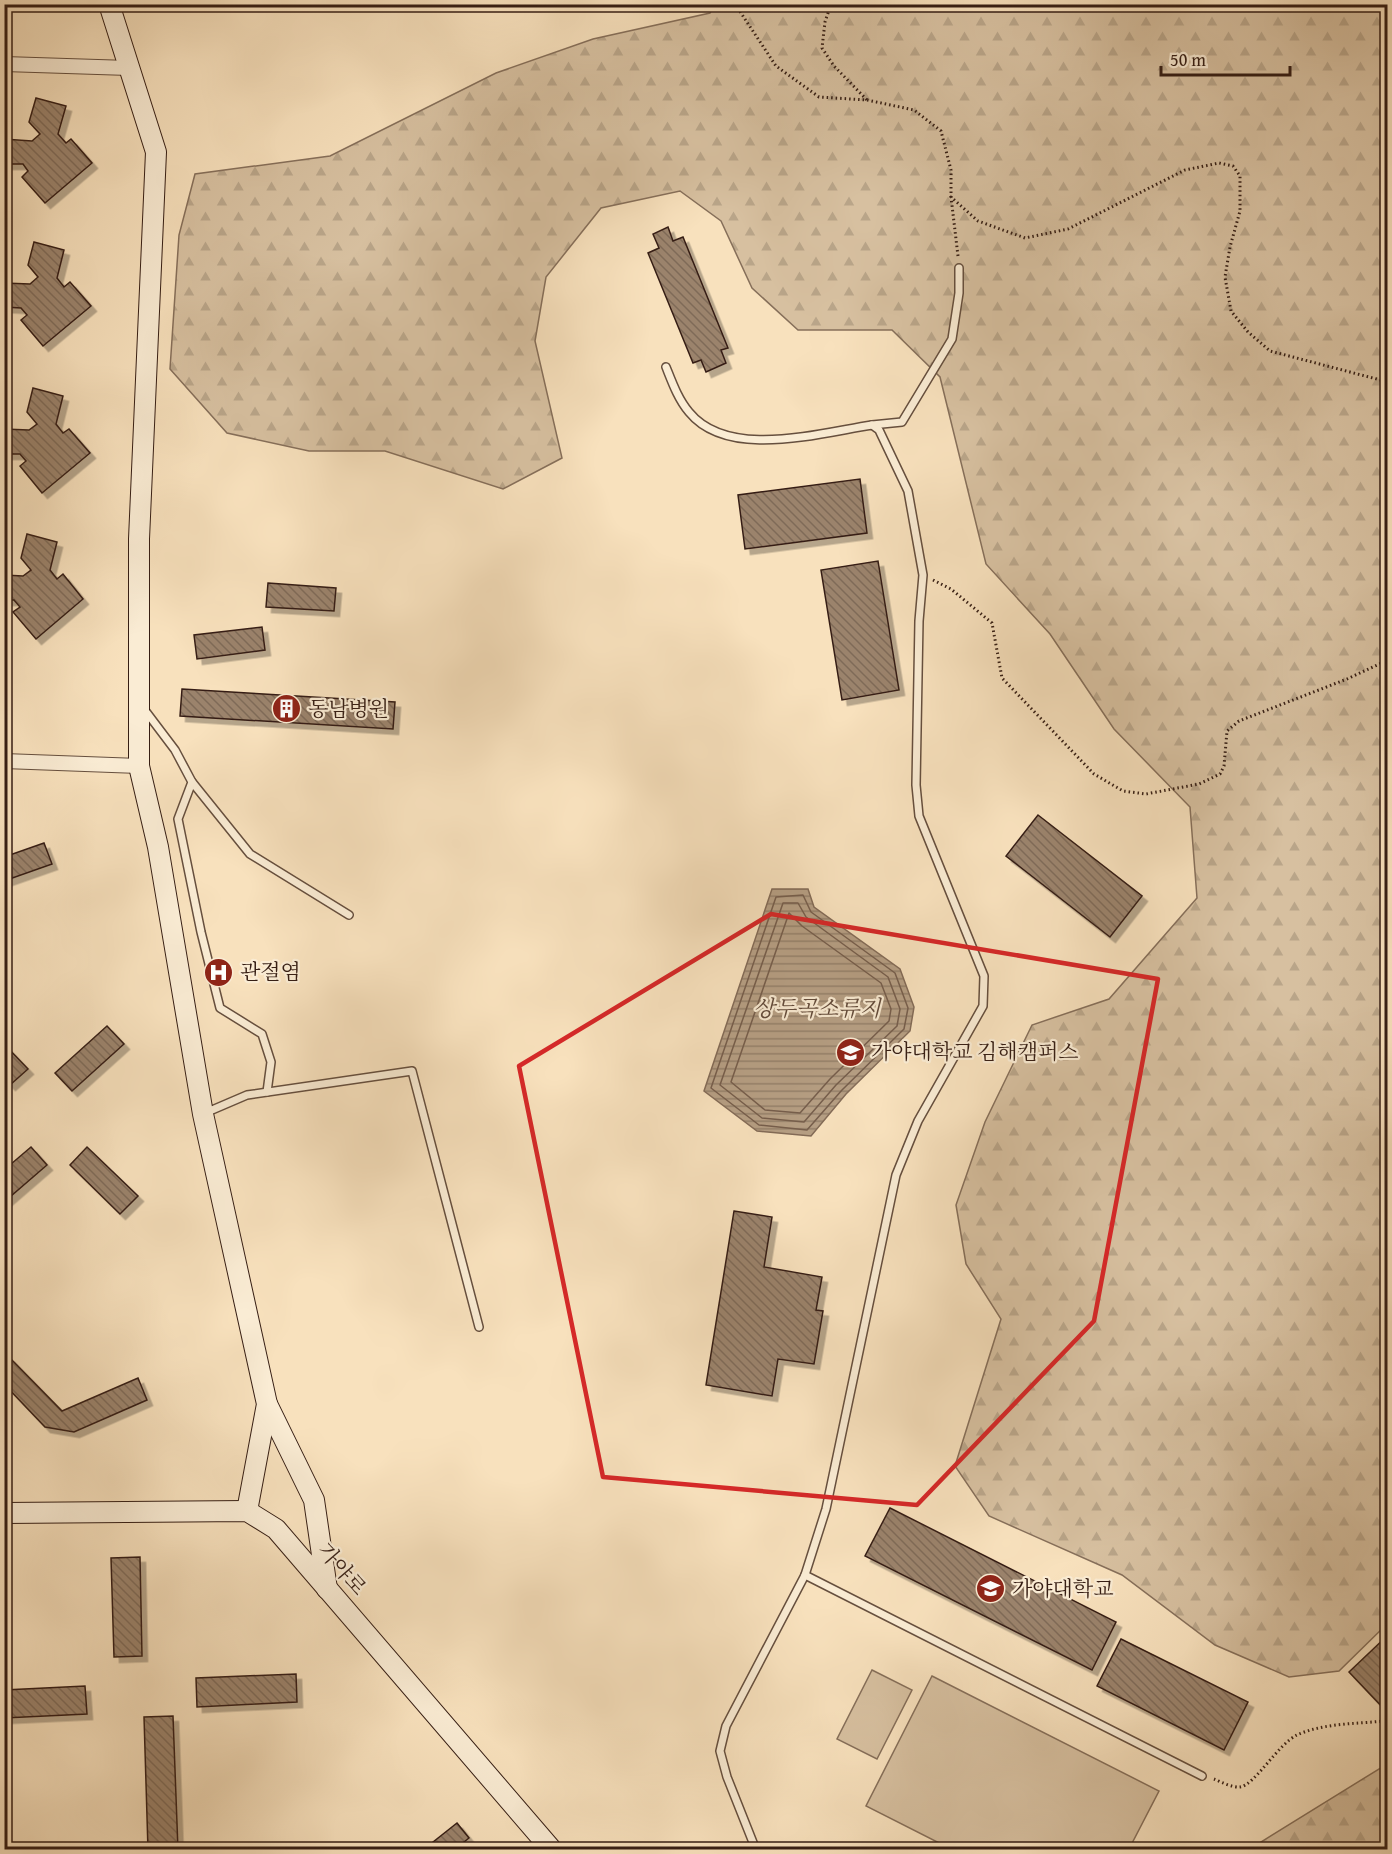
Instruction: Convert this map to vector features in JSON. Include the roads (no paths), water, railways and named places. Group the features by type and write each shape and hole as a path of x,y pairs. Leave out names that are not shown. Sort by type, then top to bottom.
{"street":[{"path":"109,4 156,152 140,539 139,766 158,847 203,1114 267,1404 314,1500 327,1589"},
{"path":"4,64 129,68"},
{"path":"4,761 139,766"},
{"path":"4,1513 247,1511 267,1404"},
{"name":"가야로","path":"247,1511 276,1529 552,1850"}],"lane":[{"path":"666,367 678,396 689,413 705,426 741,440 805,435 902,422 952,339 959,293 959,268"},
{"path":"756,1850 727,1777 720,1751 726,1726 805,1575 826,1509 896,1175 918,1121 983,1006 984,976 919,816 916,785 919,621 923,575 908,491 879,430 872,425"},
{"path":"139,703 175,750 192,782 250,854 349,915"},
{"path":"192,782 178,819 201,932 220,1008 262,1035 270,1062 267,1092"},
{"path":"203,1114 247,1095 412,1071 478,1327"},
{"path":"805,1575 1202,1776"}],"water":[{"name":"상두곡소류지","path":"772,889 808,889 814,907 900,969 914,1007 910,1031 846,1094 811,1136 757,1131 704,1091"}],"place":[{"name":"동남병원","path":"287,709"},
{"name":"관절염","path":"219,972"},
{"name":"가야대학교 김해캠퍼스","path":"850,1052"},
{"name":"가야대학교","path":"991,1589"}]}
